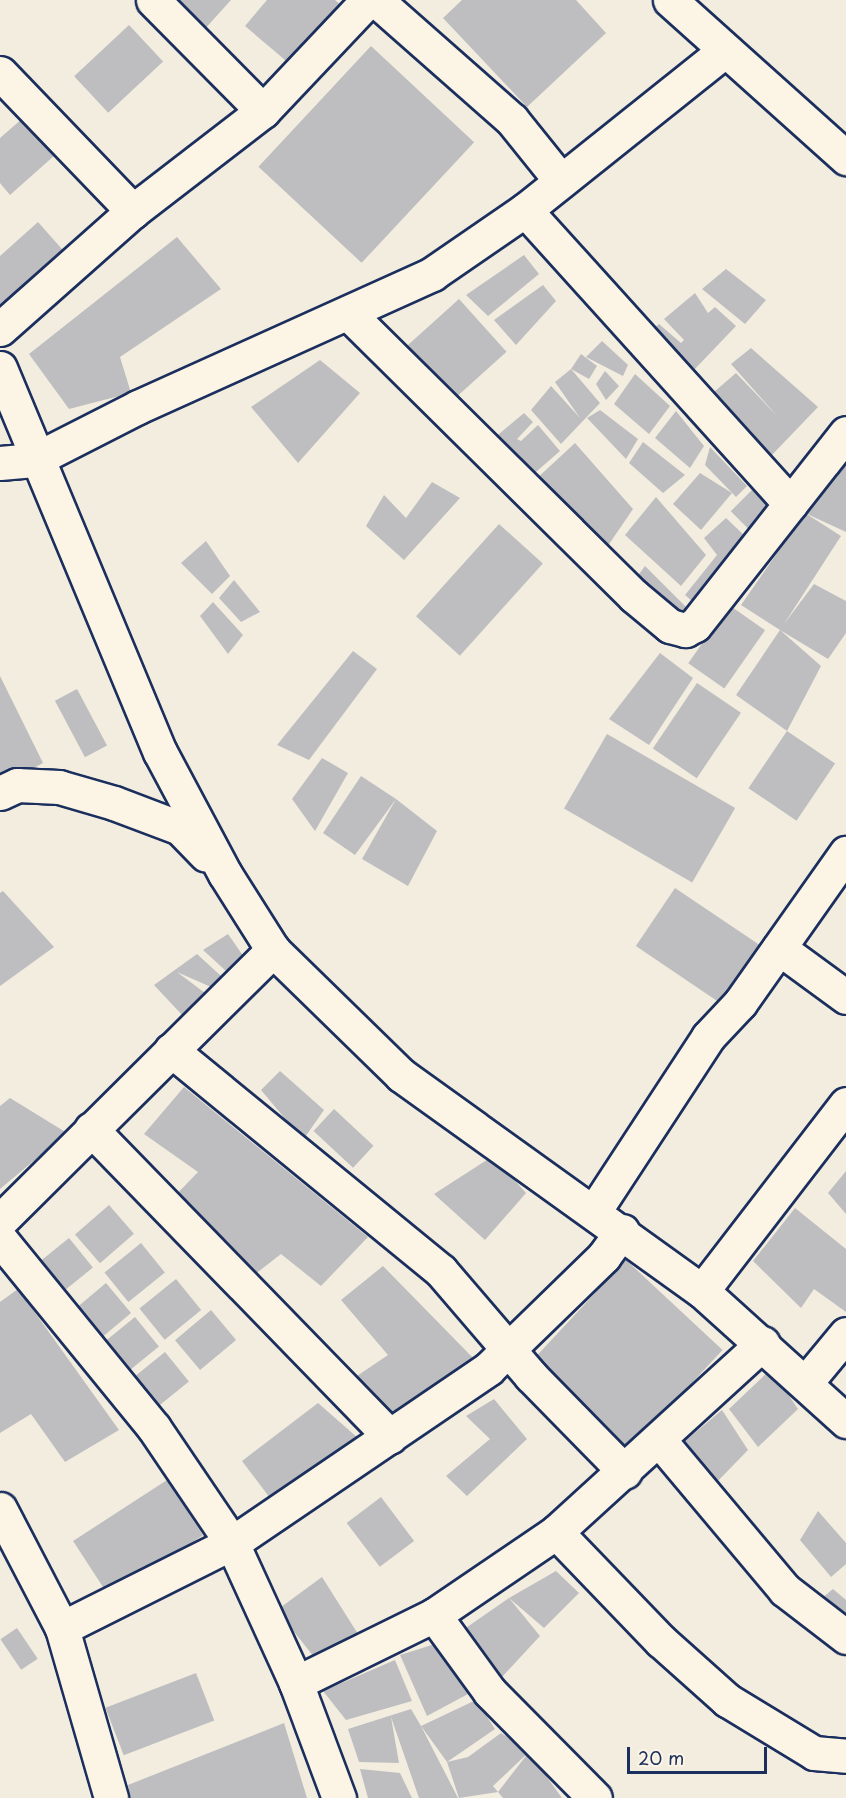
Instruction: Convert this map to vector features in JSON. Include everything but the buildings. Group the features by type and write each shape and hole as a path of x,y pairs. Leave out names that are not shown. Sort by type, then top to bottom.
{"street":[{"path":"153,0 263,111"},
{"path":"0,329 133,211 263,111 368,0"},
{"path":"376,0 512,120 561,181"},
{"path":"670,0 723,52 846,158"},
{"path":"0,463 34,460 138,406 350,315 432,274 525,210 723,52"},
{"path":"0,73 133,211"},
{"path":"525,210 791,504"},
{"path":"350,315 670,626 685,630 696,626 846,433"},
{"path":"0,368 34,460 160,752 225,874 273,950 401,1075 595,1210 702,1291 807,1381 846,1421"},
{"path":"0,793 17,786 59,787 114,803 180,828 225,874"},
{"path":"595,1210 708,1037 740,1003 846,853"},
{"path":"778,948 846,997"},
{"path":"0,1221 273,950"},
{"path":"171,1050 441,1270 512,1352 625,1472"},
{"path":"702,1291 846,1104"},
{"path":"91,1129 390,1436"},
{"path":"62,1628 232,1543 512,1352 622,1231"},
{"path":"0,1239 154,1428 232,1543 296,1683 339,1798"},
{"path":"807,1381 846,1334"},
{"path":"296,1683 435,1615 556,1532 660,1441 763,1343"},
{"path":"660,1441 785,1590 846,1636"},
{"path":"0,1509 62,1628 111,1798"},
{"path":"556,1532 661,1641 727,1700 814,1753 846,1756"},
{"path":"435,1615 490,1692 595,1798"}]}
